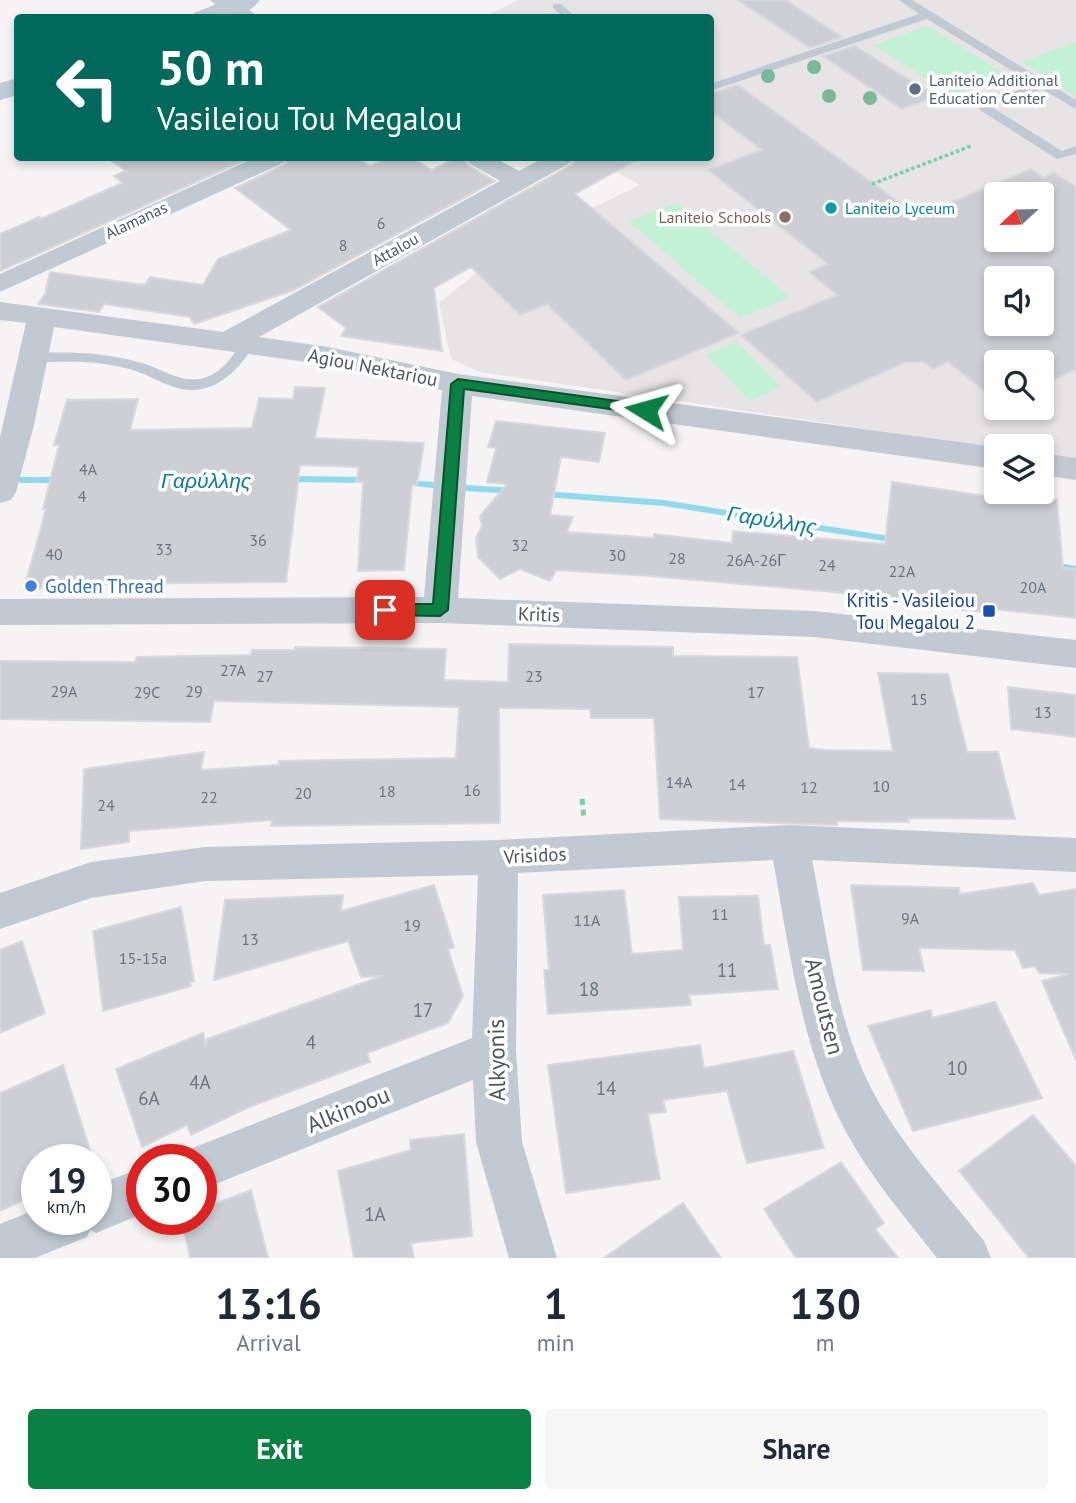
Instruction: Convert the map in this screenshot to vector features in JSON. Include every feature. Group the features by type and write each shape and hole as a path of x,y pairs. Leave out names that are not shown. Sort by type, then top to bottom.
{"street":[{"path":"215,14 238,6"},
{"name":"Alamanas","path":"0,284 217,171 261,161"},
{"path":"483,161 518,181"},
{"name":"Attalou","path":"239,343 555,161"},
{"name":"Agiou Nektariou","path":"0,311 328,356 458,384 984,456"},
{"path":"0,492 9,424 33,358 42,317"},
{"path":"440,610 458,384"},
{"path":"1054,466 1076,469"},
{"name":"Kritis","path":"0,612 440,610 814,624 1076,654"},
{"name":"Vrisidos","path":"0,911 91,880 205,864 498,857 789,842 1076,855"},
{"name":"Amoutsen","path":"789,842 830,1042 853,1098 885,1150 967,1258"},
{"name":"Alkyonis","path":"498,857 494,1051 499,1142 533,1258"},
{"name":"Alkinoou","path":"217,1161 494,1051"},
{"path":"0,1248 32,1235"}],"lane":[{"path":"904,0 1076,105"},
{"path":"557,6 567,14"},
{"path":"714,87 928,15"},
{"path":"1043,85 984,107 1061,156 1076,150"},
{"path":"33,358 89,356 140,368 177,383 201,384 222,376 235,364 239,343"}],"path":[{"path":"872,184 971,146"}],"shaded area":[{"name":"Laniteio Schools","path":"518,0 1076,0 1076,459 1054,456 1054,434 984,434 984,446 480,372 451,359 439,303 504,251 640,185 598,161 714,161 714,14 490,14"}],"green space":[{"path":"927,26 1007,75 952,95 874,45"},
{"path":"1076,42 1076,96 1021,62"},
{"path":"677,203 790,297 740,318 629,221"},
{"path":"737,342 781,387 750,401 706,355"}],"building":[{"path":"738,0 785,0 842,37 810,48"},
{"path":"855,46 936,97 902,109 823,56"},
{"path":"738,85 918,216 984,189 984,252 1054,252 1054,182 1000,182 1031,169 1044,178 1054,173 1076,187 1076,369 1054,380 1054,350 984,350 984,390 948,362 933,369 924,362 905,362 817,402 741,335 837,295 809,272 828,264 708,170 762,150 714,114 714,93"},
{"path":"111,161 242,161 0,271 0,234 122,183 114,176 126,171"},
{"path":"287,161 362,161 370,166 381,161 416,161 432,170 450,161 465,161 495,181 294,290 194,324 190,317 104,304 99,312 38,304 45,294 50,272 145,285 150,277 203,285 218,259 291,230 235,188"},
{"path":"574,161 635,161 575,194 739,333 626,380 547,304 520,315 471,267 434,288 442,351 341,336 346,328 318,307"},
{"path":"295,387 325,388 315,438 424,443 417,485 412,485 404,570 358,571 363,482 356,482 359,467 300,465 286,582 90,584 90,587 24,589 46,509 43,509 59,445 54,445 67,400 138,399 130,430 252,428 259,398 293,399"},
{"path":"496,421 605,433 599,462 561,457 550,515 573,517 567,532 654,538 654,534 732,543 733,531 885,544 892,482 984,496 984,504 1054,504 1054,500 1057,500 1063,568 1076,569 1076,618 982,608 982,612 879,600 879,596 650,576 556,570 550,581 520,569 500,579 478,557 476,538 482,526 480,516 507,484 487,482 496,448 488,447"},
{"path":"509,644 673,647 673,656 797,657 809,748 826,750 893,751 878,673 948,674 967,752 998,752 1015,819 908,818 909,822 837,821 837,825 660,819 654,718 591,718 590,709 499,708 500,823 271,826 272,820 129,831 129,842 81,849 84,769 204,752 201,770 279,765 279,761 456,758 459,707 214,701 210,722 0,719 0,661 135,662 137,657 251,655 252,650 295,650 295,647 446,649 444,680 508,682"},
{"path":"1008,687 1076,695 1076,737 1011,729"},
{"path":"1033,883 1039,895 1076,889 1076,1060 1042,981 1069,974 1039,973 1035,966 1023,968 1015,950 919,948 924,971 863,970 851,885 959,888 960,894"},
{"path":"434,885 454,947 448,949 463,996 448,1023 367,1053 370,1062 249,1107 191,1135 187,1125 148,1144 141,1144 116,1069 203,1033 206,1047 207,1039 382,976 361,977 348,941 214,980 225,900 343,895 341,911"},
{"path":"624,890 632,954 683,950 679,897 758,896 764,945 770,945 778,989 689,995 691,1005 548,1014 544,970 549,970 543,895"},
{"path":"181,907 194,981 189,982 191,986 103,1011 93,931"},
{"path":"22,941 45,1013 0,1033 0,950"},
{"path":"995,1002 1042,1098 913,1131 868,1026 931,1010 932,1018"},
{"path":"700,1045 704,1068 793,1051 824,1148 747,1163 727,1091 663,1100 666,1112 648,1114 660,1179 566,1193 548,1065"},
{"path":"63,1065 88,1144 21,1144 21,1201 0,1211 0,1093"},
{"path":"1033,1115 1076,1166 1076,1258 1029,1258 959,1171"},
{"path":"464,1134 472,1236 411,1243 414,1258 354,1258 338,1171 411,1150 410,1140"},
{"path":"841,1162 884,1223 875,1229 898,1258 796,1258 764,1209"},
{"path":"251,1190 268,1258 190,1258 185,1235 217,1235 217,1203"},
{"path":"683,1203 721,1258 604,1258 652,1224"}],"waterway":[{"name":"Γαρύλλης","path":"287,479 370,480"},
{"name":"Γαρύλλης","path":"20,480 62,480"},
{"name":"Γαρύλλης","path":"406,483 433,485"},
{"name":"Γαρύλλης","path":"466,488 515,491"},
{"name":"Γαρύλλης","path":"544,494 664,503 896,540"},
{"name":"Γαρύλλης","path":"1053,565 1076,569"}],"place":[{"name":"Laniteio Additional Education Center","path":"915,89"},
{"name":"Laniteio Lyceum","path":"831,208"},
{"name":"Laniteio Schools","path":"785,217"},
{"name":"Golden Thread","path":"31,586"},
{"name":"Kritis - Vasileiou Tou Megalou 2","path":"989,611"}],"route":[{"path":"385,610 440,610 458,384 646,410"}]}
